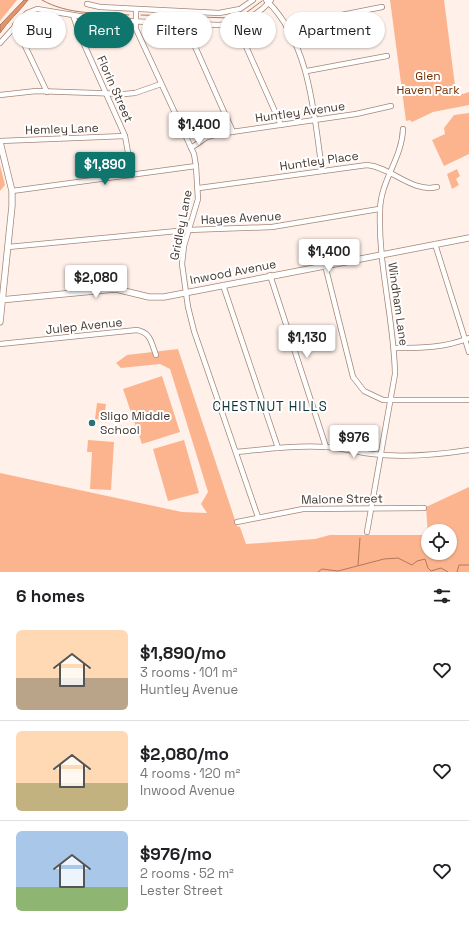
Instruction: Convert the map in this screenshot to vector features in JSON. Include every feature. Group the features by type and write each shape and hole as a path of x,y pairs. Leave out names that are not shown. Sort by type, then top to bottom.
{"street":[{"path":"93,0 95,6"},
{"path":"87,4 136,9 219,13 240,9 253,0"},
{"path":"256,12 269,1 284,22"},
{"path":"357,12 382,7"},
{"path":"30,12 37,9 55,12"},
{"name":"Gridley Lane","path":"136,9 136,29 191,148 196,166 199,188 196,206 188,230 182,264 186,292 194,331 258,517"},
{"path":"66,14 103,20 142,21"},
{"name":"Florin Street","path":"73,15 79,33 125,136 132,174"},
{"path":"0,43 12,29"},
{"path":"26,48 47,92"},
{"path":"196,48 233,132"},
{"path":"247,48 281,125"},
{"path":"296,48 307,71 322,171"},
{"path":"307,71 388,56"},
{"path":"0,95 47,92 135,93 161,84"},
{"name":"Huntley Avenue","path":"191,148 208,137 392,106"},
{"name":"Windham Lane","path":"367,532 395,374 395,348 381,255 380,209 383,192 402,146 403,129"},
{"name":"Hemley Lane","path":"0,142 125,136"},
{"path":"0,142 12,191 0,322"},
{"name":"Huntley Place","path":"199,188 367,165 378,167 425,189 437,187"},
{"path":"12,191 196,166"},
{"name":"Hayes Avenue","path":"8,247 188,230 272,227 380,209"},
{"name":"Inwood Avenue","path":"1,300 116,289 157,297 469,238"},
{"path":"435,244 467,339 469,352"},
{"path":"325,265 353,377 361,388 372,396 391,401 469,400"},
{"path":"270,275 326,447"},
{"path":"223,285 278,448"},
{"name":"Julep Avenue","path":"0,344 137,330 145,332 148,335 156,355"},
{"path":"395,348 436,348 467,339"},
{"path":"236,452 278,448 326,447 409,456 438,455 469,450"},
{"name":"Malone Street","path":"237,522 303,509 424,508"}],"green space":[{"path":"0,0 17,0 0,21"},
{"name":"Glen Haven Park","path":"390,0 444,0 456,93 463,94 469,92 469,105 433,112 412,122 410,120 406,121"},
{"path":"469,113 469,154 444,166 432,140 445,134 444,128 454,115"},
{"path":"0,165 5,185 0,191"},
{"path":"457,169 460,176 456,179 459,185 452,189 447,174"},
{"path":"178,349 237,526 240,527 246,544 315,539 330,535 421,535 421,560 457,560 457,524 427,524 426,507 469,487 469,572 0,572 0,473 182,512 207,513 201,504 208,492 170,369 160,364 121,368 116,363 127,355"},
{"path":"162,376 180,432 142,444 123,389"},
{"path":"97,403 106,404 104,420 95,419"},
{"path":"88,440 114,442 111,490 90,489 92,452 87,452"},
{"path":"184,440 199,493 168,501 153,449"}],"shaded area":[{"path":"24,0 28,0 18,12 12,12"},
{"path":"12,12 12,18 0,33 0,25"}],"waterway":[{"path":"42,0 62,8 84,12"},
{"path":"141,15 230,18 243,15 262,1"},
{"path":"358,565 360,538"},
{"path":"318,572 322,569 338,571 384,559 398,558 412,565 417,561 425,559 428,568 431,571 441,568 448,572"},
{"path":"457,572 459,565 469,565"}],"place":[{"name":"Sligo Middle School","path":"92,423"}],"district":[{"name":"CHESTNUT HILLS","path":"270,406"}]}
